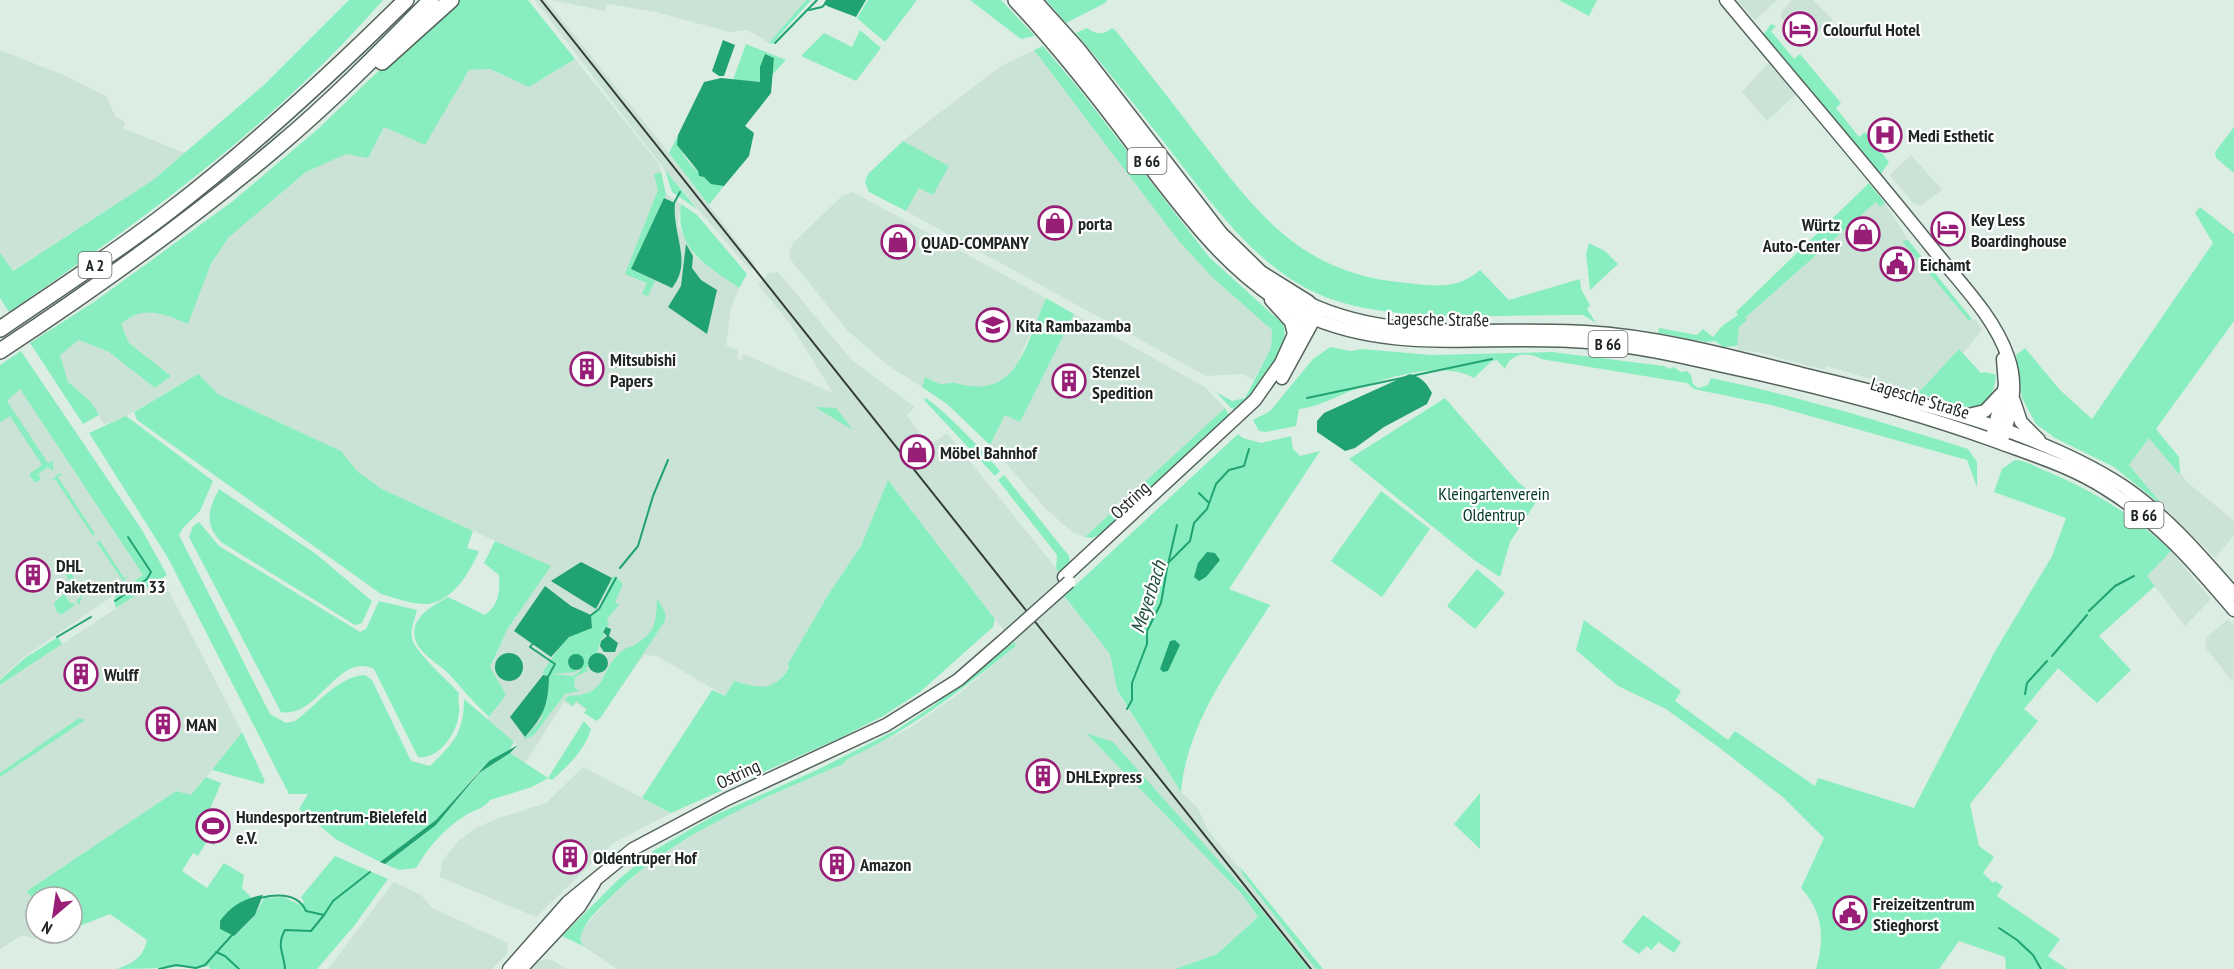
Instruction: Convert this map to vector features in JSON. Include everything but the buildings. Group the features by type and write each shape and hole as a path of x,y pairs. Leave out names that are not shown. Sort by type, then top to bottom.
{"highway":[{"path":"356,49 390,0"},
{"name":"A 2","path":"0,329 81,275 172,209 272,128 406,0"},
{"name":"A 2","path":"0,351 104,281 183,223 277,147 351,80 431,0"},
{"path":"351,80 366,75 451,0"},
{"name":"Lagesche Straße","path":"1016,0 1086,81 1197,227 1251,280 1311,311"},
{"name":"Lagesche Straße","path":"1033,0 1078,50 1220,234 1260,273 1311,311"}],"main road":[{"path":"1726,0 1913,224 1998,334 2015,410 2021,422 2050,448"},
{"path":"1251,280 1285,313 1294,334"},
{"name":"Ostring","path":"1066,579 1255,400 1277,371 1294,334 1311,311"},
{"name":"Ostring","path":"509,969 568,902 633,849 680,822 861,739 936,694 1003,637 1268,396 1289,367 1311,311"},
{"name":"Lagesche Straße","path":"1311,311 1402,328 1556,330 1645,340 1796,372 1956,416 1998,436"},
{"name":"Lagesche Straße","path":"1311,311 1360,334 1406,341 1555,340 1600,343 1662,352 1836,393 1998,436"},
{"path":"1956,416 1968,416 1984,411 2009,389"},
{"path":"1998,436 2009,389"},
{"name":"B 66","path":"1998,436 2050,448 2102,473 2145,502 2180,534 2234,594"},
{"name":"B 66","path":"1998,436 2072,470 2132,506 2185,553 2234,610"},
{"name":"Ostring","path":"521,969 579,907 594,883"}],"shaded area":[{"path":"535,0 546,0 669,153 755,265 750,270 665,170"},
{"path":"550,0 806,0 769,43 748,30 729,32 656,12 607,4 606,11"},
{"path":"826,0 866,0 856,17 827,6 824,3"},
{"path":"1737,0 1777,0 1755,20"},
{"path":"1792,0 1813,0 1833,20 1802,44 1781,17 1782,11"},
{"path":"723,40 735,45 724,76 719,76 712,71"},
{"path":"0,50 66,76 107,97 115,116 125,122 123,128 185,153 153,180 12,271 0,253"},
{"path":"1034,50 1179,240 1212,277 1272,330 1271,348 1253,380 1243,374 1206,376 906,211 919,188 949,166 903,141 1001,66"},
{"path":"765,54 774,58 771,93 745,126 754,133 749,156 724,186 711,184 704,177 699,176 698,171 677,145 678,135 704,82 721,78 760,82 760,67"},
{"path":"575,59 659,164 666,194 681,204 678,225 695,257 739,288 731,308 726,345 738,350 737,358 742,361 743,354 833,393 789,322 758,285 769,273 778,272 851,359 915,407 907,415 928,446 947,433 1060,573 1058,576 1070,591 1064,597 1110,654 1117,691 1181,792 1198,808 1207,829 1323,969 1302,969 1232,878 1088,733 1242,894 1258,917 1217,954 1175,969 617,969 583,946 580,939 582,929 617,891 656,858 721,818 843,764 847,759 911,727 956,696 1016,646 888,480 861,546 828,595 788,664 789,668 773,686 759,688 734,681 725,696 657,656 644,655 597,721 584,713 586,710 576,703 573,707 564,702 525,763 510,753 519,746 487,720 506,695 490,668 508,628 550,566 382,489 358,472 341,451 218,394 198,374 119,420 104,424 91,402 68,382 60,355 79,340 109,352 156,387 171,376 129,343 121,324 129,317 142,312 156,311 188,324 211,264 228,238 306,172 346,154 384,127 425,144 469,70 490,69 529,87"},
{"path":"1768,63 1796,94 1767,121 1742,92"},
{"path":"1911,155 1942,190 1920,206 1913,203 1890,175"},
{"path":"853,192 1046,298 1013,373 1000,384 973,389 951,382 941,385 925,377 922,387 886,364 848,331 790,259 789,252 793,243 842,196"},
{"path":"664,198 675,203 681,258 678,278 672,288 631,269"},
{"path":"1876,202 1880,206 1885,203 1908,240 1903,241 1969,321 1975,319 1982,330 1963,353 1959,349 1918,393 1827,366 1825,370 1757,352 1739,350 1737,345 1739,327 1745,318"},
{"path":"686,244 693,256 692,268 701,280 717,290 707,334 668,307 681,286"},
{"path":"1074,314 1205,387 1225,408 1085,537 1073,533 1045,508 990,445 1005,415 1020,422"},
{"path":"1410,374 1423,381 1432,393 1427,404 1384,427 1355,448 1345,451 1317,432 1317,421 1324,413"},
{"path":"20,389 143,575 24,657 0,679 0,393"},
{"path":"2149,438 2186,481 2234,521 2234,535 2215,558 2165,508 2129,465"},
{"path":"2171,551 2211,599 2185,626 2147,576"},
{"path":"1207,552 1215,553 1220,560 1206,577 1199,581 1194,577 1198,563"},
{"path":"581,562 612,578 596,609 551,581"},
{"path":"162,578 242,732 191,796 176,791 36,885 24,885 24,936 0,949 0,685"},
{"path":"545,586 571,606 591,615 592,628 569,637 551,657 514,631"},
{"path":"2228,619 2234,625 2233,682 2205,647 2207,637"},
{"path":"606,627 611,629 609,636 618,643 615,652 604,652 600,646 601,641 607,636 603,632"},
{"path":"1175,640 1180,645 1168,671 1163,672 1160,669 1170,641"},
{"path":"509,653 519,657 523,667 519,677 509,681 499,677 495,667 499,657"},
{"path":"598,653 605,656 608,663 605,670 598,673 591,670 588,663 591,656"},
{"path":"576,654 582,656 584,662 582,668 576,670 570,668 568,662 570,656"},
{"path":"543,675 549,676 544,710 525,737 510,717"},
{"path":"518,745 510,753 479,773 436,825 385,864 380,862 436,820 489,761"},
{"path":"583,767 671,813 612,844 536,917 440,877 442,861 459,840 476,828 496,819 546,803"},
{"path":"394,882 421,895 432,908 508,943 507,954 492,969 328,969"},
{"path":"263,895 255,915 234,936 220,929 220,921 234,907 244,900"},
{"path":"546,959 567,969 533,969 538,962"}],"green space":[{"path":"349,0 383,0 298,88 253,129 158,205 9,312 0,298 0,253 13,271 153,180 265,84"},
{"path":"459,0 528,0 575,59 529,87 490,69 469,70 425,145 384,127 368,158 346,154 306,172 228,238 211,264 188,324 162,314 146,313 137,314 121,324 129,343 171,376 155,388 109,352 79,340 60,355 68,382 91,402 99,415 83,424 30,343 94,302 233,201 319,128 372,77"},
{"path":"806,0 811,0 772,44 769,43"},
{"path":"868,0 917,0 885,42 857,18"},
{"path":"970,0 1001,0 1035,36 1021,39"},
{"path":"1046,0 1106,0 1107,2 1066,23"},
{"path":"1559,0 1597,0 1589,16"},
{"path":"1771,24 1776,26 1771,31 1794,59 1800,54 1841,103 1836,108 1859,137 1865,132 1889,162 1881,174 1764,34"},
{"path":"1087,28 1100,33 1112,28 1116,31 1243,193 1287,237 1312,254 1340,268 1371,278 1428,285 1454,284 1480,270 1509,300 1580,279 1581,289 1590,305 1587,309 1596,323 1583,315 1435,316 1376,310 1347,304 1318,294 1292,280 1268,263 1246,242 1207,197 1076,33"},
{"path":"860,30 881,48 856,81 801,56 824,33 852,47"},
{"path":"746,44 786,60 771,76 774,58 765,54 760,82 733,80"},
{"path":"1043,46 1209,257 1283,324 1285,335 1278,358 1263,382 1239,411 1231,408 1216,392 1232,401 1245,398 1271,348 1272,330 1212,277 1178,240 1034,50"},
{"path":"2234,127 2234,173 2216,158 2215,152"},
{"path":"678,135 687,160 709,180 724,186 709,205 669,153"},
{"path":"903,141 949,166 933,195 919,188 906,211 869,192 865,182 868,174"},
{"path":"665,170 697,209 672,192"},
{"path":"661,172 666,194 631,269 655,281 648,296 642,294 647,283 625,274 658,190 654,174"},
{"path":"1869,183 1885,203 1880,207 1876,202 1745,318 1747,320 1739,327 1737,346 1723,347 1715,341 1706,342 1658,333 1659,328 1697,335 1703,329 1713,337 1722,326 1738,315 1736,312"},
{"path":"681,204 697,215 747,274 739,288 704,263 688,244 680,220"},
{"path":"2200,207 2234,234 2234,321 2156,429 2179,457 2179,474 2149,438 2129,465 2165,508 2114,467 2055,438 2036,424 2022,398 2016,355 2025,348 2060,390 2092,419 2213,243 2195,213"},
{"path":"1908,240 1972,319 1969,321 1902,241"},
{"path":"1589,243 1605,251 1618,264 1590,290 1586,253"},
{"path":"1046,298 1074,314 1020,422 1005,415 990,445 947,404 922,387 925,377 940,384 976,386 993,384 1006,376 1017,364 1025,350"},
{"path":"1330,347 1351,351 1362,349 1431,355 1552,352 1664,366 1669,369 1674,367 1681,372 1687,371 1691,375 1693,384 1698,388 1708,385 1711,378 1744,385 1840,410 1968,449 1977,462 1977,487 1967,460 1771,405 1694,389 1687,383 1541,359 1525,354 1511,360 1505,369 1497,360 1492,361 1474,378 1448,370 1432,370 1383,380 1299,409 1296,426 1266,432 1259,431 1253,420 1270,411 1313,359"},
{"path":"1959,349 1981,373 1996,375 1993,391 1986,400 1978,406 1967,407 1918,393"},
{"path":"21,351 142,530 167,575 116,608 114,600 117,593 143,575 20,389 7,401 48,463 53,461 53,471 48,467 38,474 41,479 35,483 29,474 42,465 10,416 0,422 0,365"},
{"path":"198,374 218,394 341,451 358,472 382,489 473,531 467,548 479,551 460,584 446,597 428,604 381,594 137,420 134,412"},
{"path":"926,398 956,423 1000,471 995,476 924,400"},
{"name":"Kleingartenverein Oldentrup","path":"1445,398 1518,482 1538,499 1510,542 1500,577 1474,560 1349,459"},
{"path":"815,407 836,408 853,430"},
{"path":"1225,408 1231,419 1104,533 1092,538 1085,537"},
{"path":"126,416 213,481 200,511 179,535 270,714 286,723 295,721 346,680 365,675 372,680 411,761 430,766 451,743 460,729 464,699 514,742 508,752 489,761 478,772 436,820 380,862 337,840 299,809 308,794 289,794 168,558 89,433"},
{"path":"1238,434 1243,438 1261,443 1291,436 1293,449 1300,456 1320,451 1229,589 1270,605 1202,717 1185,766 1181,792 1117,690 1110,654 1064,596"},
{"path":"2015,460 2032,464 2093,494 2126,514 2171,551 2147,576 2155,586 2099,636 2131,670 2097,703 2058,668 2024,709 2038,721 1970,804 1979,846 1994,857 1983,873 1993,883 1995,881 2003,886 1997,896 2060,939 2048,956 2067,969 2006,969 2005,957 1959,941 1939,969 1816,969 1821,947 1820,926 1814,906 1801,888 1824,838 1784,798 1721,749 1666,709 1618,686 1576,650 1584,620 1681,691 1675,701 1728,740 1735,731 1815,786 1818,778 1914,808 1994,653 2052,556 2066,518 1994,492 2002,469"},
{"path":"60,473 62,474 58,477 95,534 93,536 55,479 50,481"},
{"path":"1004,475 1069,556 1070,564 1060,573 1056,569 1057,555 998,480"},
{"path":"888,480 995,619 993,627 920,692 883,716 840,738 671,813 642,798 712,690 725,696 734,681 758,687 771,685 783,676 828,595 861,546"},
{"path":"219,489 316,554 372,601 362,623 355,625 221,542 210,522 210,510"},
{"path":"1381,491 1430,529 1382,597 1331,561"},
{"path":"199,522 219,546 360,632 366,629 379,601 417,610 412,631 414,643 425,658 459,693 458,720 446,743 434,754 418,757 374,669 361,666 349,669 306,706 294,711 281,712 189,537 193,526"},
{"path":"104,538 100,541 124,578 129,576 123,581 97,543 92,546"},
{"path":"495,541 551,566 508,628 490,667 506,695 489,717 446,671 422,651 415,638 414,630 427,610 448,597 485,615 490,611 498,597 499,575 484,563"},
{"path":"66,564 83,593 79,605 76,601 81,597 61,568"},
{"path":"1477,569 1505,593 1475,629 1447,606"},
{"path":"614,575 623,584 615,602 619,605 607,619 609,625 602,631 605,636 601,639 597,653 589,658 586,668 589,670 575,677 574,687 579,691 565,694 534,735 523,740 541,720 549,676 542,673 563,642 576,633 592,628 591,615 599,609","holes":["574,655 583,660 580,671 582,670 573,676 551,674 577,672 567,665 569,657"]},
{"path":"64,594 71,604 75,605 61,615 56,611 54,603"},
{"path":"657,598 665,612 665,621 601,717 597,721 584,713 587,709 576,701 573,706 565,700 568,696 591,692 597,687 614,659 623,650 647,635 654,625"},
{"path":"58,637 62,644 0,685 0,680 25,658"},
{"path":"1014,642 1016,646 976,678 893,735 847,759 843,764 719,820 661,855 634,876 592,917 580,939 583,946 562,936 618,880 653,851 715,815 817,770 898,729 934,705"},
{"path":"79,718 85,720 0,777 0,773"},
{"path":"584,721 591,729 585,744 558,775 552,780 548,778"},
{"path":"242,732 265,781 263,784 212,770"},
{"path":"1086,733 1113,742 1251,897 1309,969 1175,969 1217,954 1258,917 1242,894"},
{"path":"510,753 548,778 532,787 490,800 458,820 438,838 416,868 399,870 385,864 436,825 479,773"},
{"path":"206,777 221,783 210,809 230,825 214,845 207,841 198,856 193,853 182,871 207,888 224,863 244,875 242,888 251,897 220,929 234,936 255,915 264,898 283,897 301,905 304,902 301,897 335,856 388,879 354,926 317,969 210,969 209,966 117,969 136,959 143,951 147,940 110,914 84,924 84,885 36,885 176,791 191,795"},
{"path":"1480,793 1480,849 1454,824"},
{"path":"1240,867 1323,969 1316,969 1243,875"},
{"path":"1643,915 1681,942 1674,953 1659,942 1651,950 1647,946 1639,954 1622,942"}],"waterway":[{"path":"775,43 817,0"},
{"path":"809,10 822,7 829,0"},
{"path":"674,203 680,192"},
{"name":"Meyerbach","path":"1307,398 1492,359"},
{"name":"Meyerbach","path":"1127,709 1132,700 1132,683 1147,644 1147,631 1161,603 1168,563 1190,541 1194,523 1207,509 1216,484 1229,470 1244,466 1249,449"},
{"path":"620,568 638,546 653,496 668,460"},
{"path":"1199,493 1208,502"},
{"path":"1169,560 1177,525"},
{"path":"115,601 147,579 151,572 128,537"},
{"path":"2089,611 2115,586 2134,576"},
{"path":"590,616 599,609 616,578"},
{"path":"2052,656 2087,615"},
{"path":"57,637 91,617"},
{"path":"534,642 530,647 555,664 548,677"},
{"path":"2025,694 2027,683 2047,661"},
{"path":"260,898 286,896 298,901 306,911 324,915 333,901 370,872"},
{"path":"285,969 281,945 285,930 311,931 324,915"},
{"path":"1999,928 2033,955 2041,969"},
{"path":"159,969 176,965 196,968 205,965 233,934"},
{"path":"216,952 225,956 239,969"}],"railway":[{"path":"541,0 1311,969"}],"place":[{"name":"Colourful Hotel","path":"1800,29"},
{"name":"Medi Esthetic","path":"1885,135"},
{"name":"porta","path":"1055,223"},
{"name":"Key Less Boardinghouse","path":"1948,229"},
{"name":"Würtz Auto-Center","path":"1863,234"},
{"name":"QUAD-COMPANY","path":"898,242"},
{"name":"Eichamt","path":"1897,264"},
{"name":"Kita Rambazamba","path":"993,325"},
{"name":"Mitsubishi Papers","path":"587,369"},
{"name":"Stenzel Spedition","path":"1069,381"},
{"name":"Möbel Bahnhof","path":"917,452"},
{"name":"DHL Paketzentrum 33","path":"33,575"},
{"name":"Wulff","path":"81,674"},
{"name":"MAN","path":"163,724"},
{"name":"DHLExpress","path":"1043,776"},
{"name":"Hundesportzentrum-Bielefeld e.V.","path":"213,826"},
{"name":"Oldentruper Hof","path":"570,857"},
{"name":"Amazon","path":"837,864"},
{"name":"Freizeitzentrum Stieghorst","path":"1850,913"}]}
